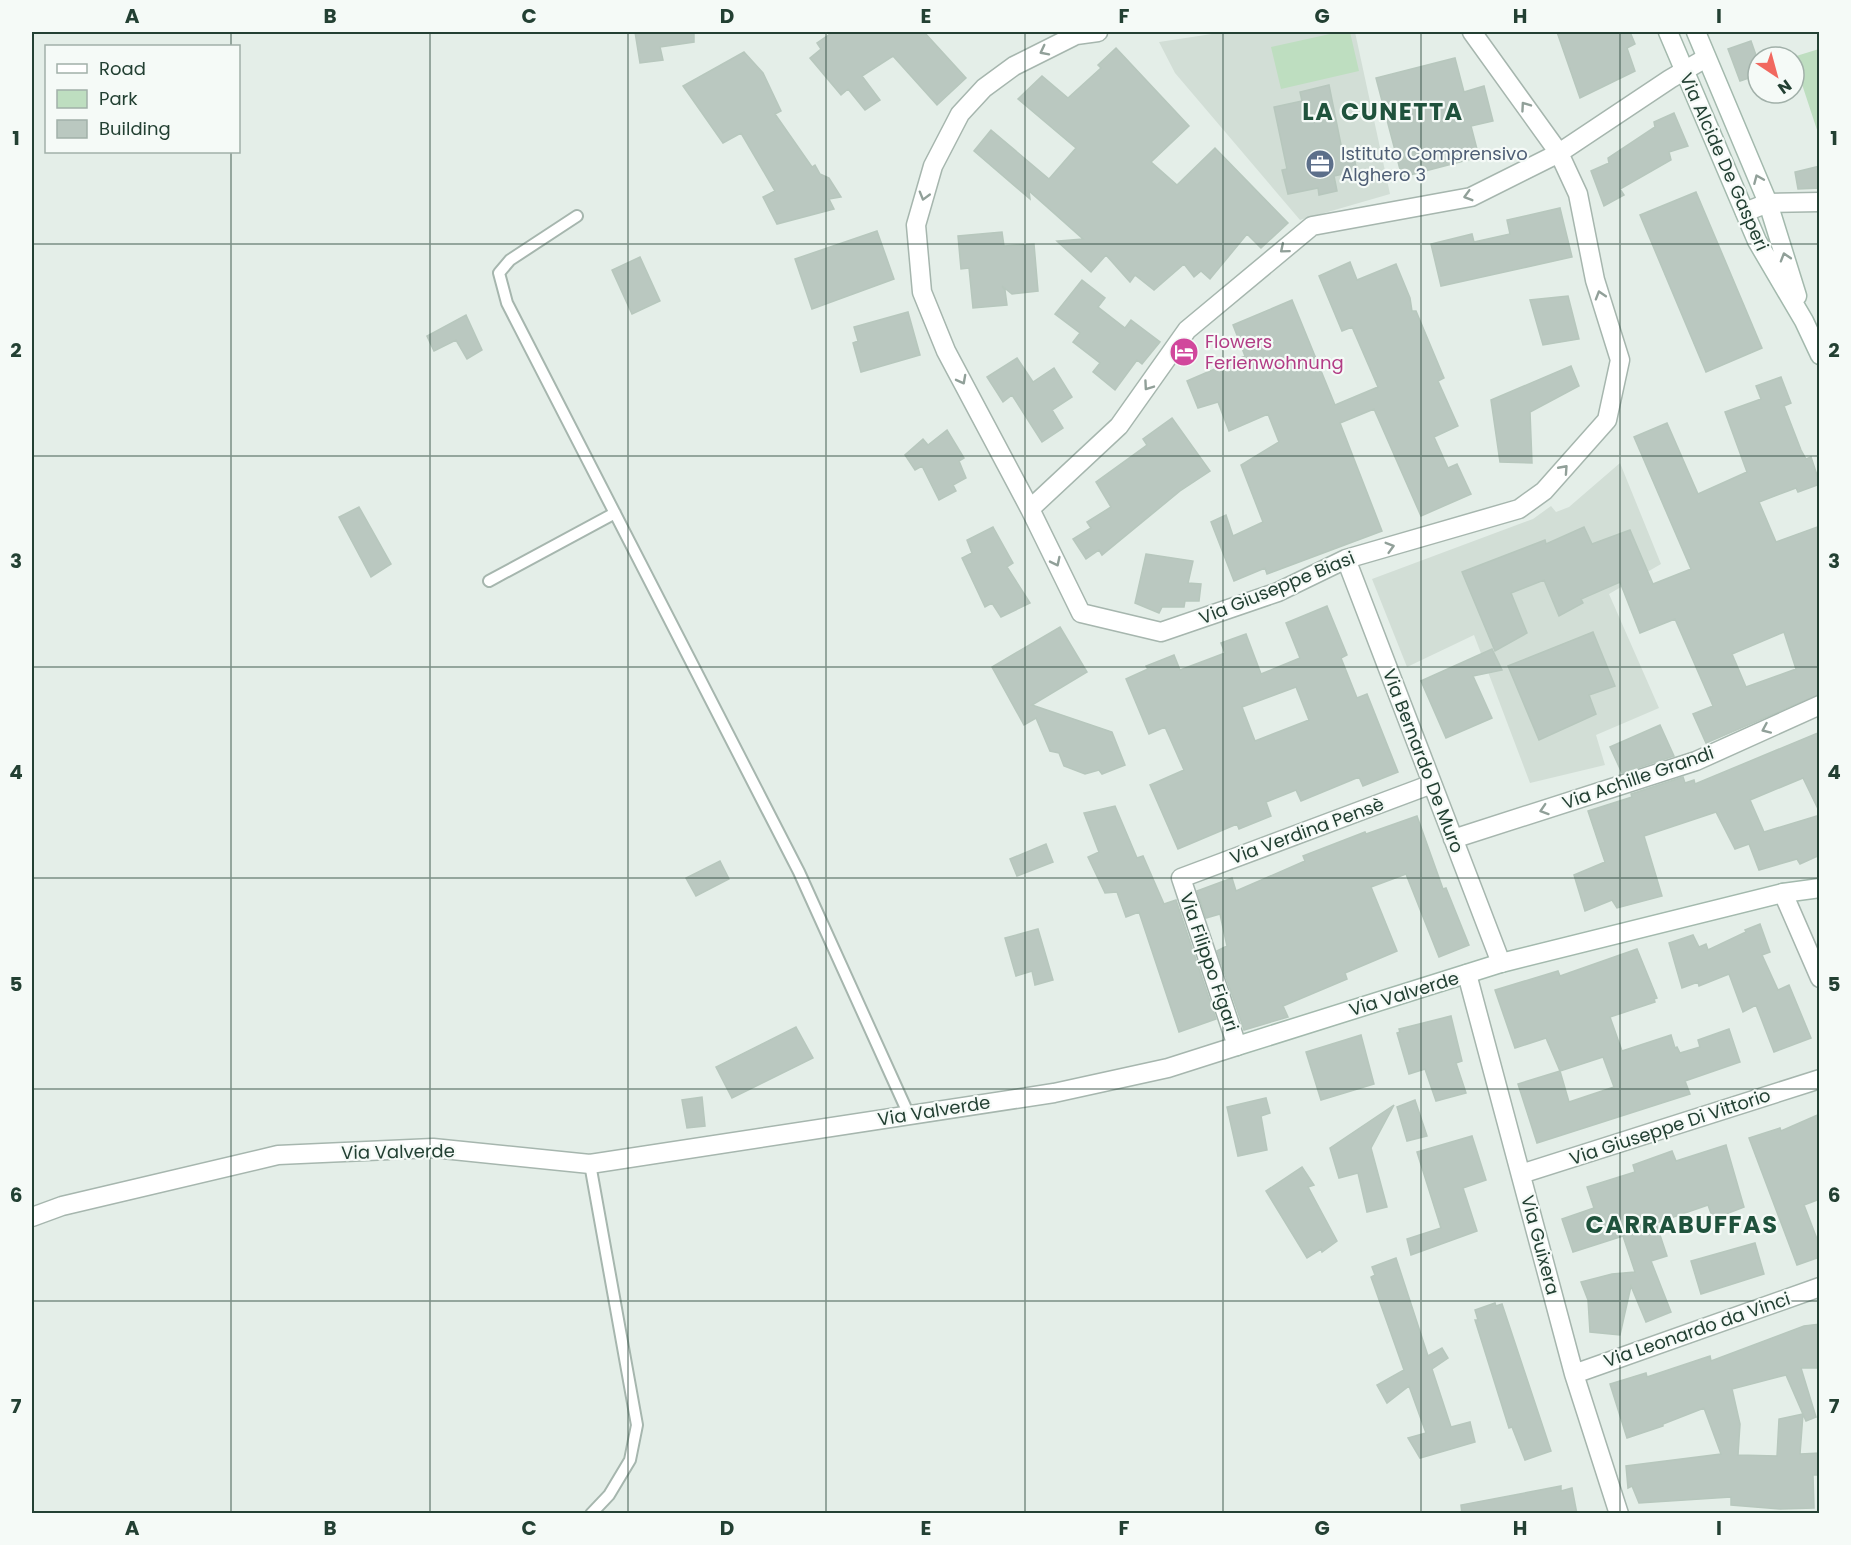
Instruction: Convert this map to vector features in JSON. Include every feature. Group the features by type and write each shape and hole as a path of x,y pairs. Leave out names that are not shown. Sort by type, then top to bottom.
{"street":[{"name":"Via Giuseppe Biasi","path":"1098,32 1076,35 1014,66 984,88 960,114 933,166 916,225 922,292 946,351 1030,509 1081,613 1161,632 1278,592 1346,559 1519,509 1544,491 1607,420 1620,360 1595,280 1578,194 1559,153 1472,32"},
{"name":"Via Alcide De Gasperi","path":"1668,32 1757,242 1804,321 1820,355"},
{"name":"Via Alcide De Gasperi","path":"1696,32 1768,203 1804,321"},
{"path":"1030,509 1119,426 1187,330 1312,226 1471,197 1559,153 1706,58"},
{"path":"1745,212 1768,203 1820,202"},
{"name":"Via Bernardo De Muro","path":"1346,559 1502,963"},
{"name":"Via Achille Grandi","path":"1453,840 1696,761 1820,705"},
{"name":"Via Verdina Pensè","path":"1181,878 1432,784"},
{"name":"Via Filippo Figari","path":"1181,878 1237,1046"},
{"name":"Via Valverde","path":"32,1217 62,1206 278,1155 433,1148 590,1164 1054,1093 1168,1068 1502,963 1783,893 1820,888"},
{"path":"1783,893 1820,978"},
{"name":"Via Guixera","path":"1467,974 1574,1374 1619,1514"},
{"name":"Via Giuseppe Di Vittorio","path":"1521,1174 1820,1079"},
{"name":"Via Leonardo da Vinci","path":"1574,1374 1820,1287"}],"lane":[{"path":"578,216 510,260 499,273 507,303 799,872 909,1115"},
{"path":"489,580 615,513"},
{"path":"590,1164 637,1425 630,1460 609,1495 591,1514"}],"shaded area":[{"path":"1225,32 1355,32 1390,194 1300,220 1175,73 1159,42"},
{"path":"1620,463 1661,564 1609,594 1659,708 1596,735 1605,765 1530,783 1474,635 1407,667 1372,579 1533,519 1551,506 1556,512 1569,507"}],"green space":[{"path":"1339,32 1350,32 1359,71 1281,89 1271,47"},
{"path":"1820,49 1819,136 1806,96 1806,53"}],"building":[{"path":"635,32 694,32 694,42 660,47 663,60 640,63"},
{"path":"833,32 924,32 966,78 937,105 893,56 862,76 880,100 865,110 848,89 841,95 810,58 821,49 817,43"},
{"path":"1557,32 1630,32 1635,44 1627,48 1635,71 1580,98"},
{"path":"1751,41 1752,45 1746,45 1746,79 1740,81 1728,49"},
{"path":"1116,48 1189,126 1151,162 1177,185 1215,148 1288,223 1261,248 1247,234 1210,279 1201,271 1194,277 1184,264 1154,290 1135,275 1130,282 1106,255 1091,272 1057,241 1083,239 1029,191 1030,199 974,151 991,130 1049,179 1076,148 1018,99 1042,76 1068,98 1101,68 1098,65"},
{"path":"744,52 763,73 781,111 775,114 812,167 815,165 820,174 829,178 841,197 829,199 834,209 777,224 763,197 775,191 741,133 723,143 683,86"},
{"path":"1455,58 1464,92 1484,86 1493,121 1471,126 1479,157 1402,177 1376,78"},
{"path":"1329,85 1343,155 1353,153 1357,171 1334,176 1337,191 1319,195 1318,188 1288,194 1282,170 1287,169 1274,107 1302,101 1300,92"},
{"path":"1674,113 1688,146 1669,152 1671,160 1620,189 1624,195 1604,206 1591,171 1609,163 1608,158 1655,127 1654,122"},
{"path":"1820,166 1820,188 1798,189 1795,172"},
{"path":"1696,192 1762,348 1706,372 1640,215"},
{"path":"1560,208 1572,257 1441,286 1431,244 1472,234 1474,242 1510,234 1507,220"},
{"path":"877,231 894,279 812,309 795,259"},
{"path":"1002,232 1004,246 1034,244 1038,291 1012,294 1002,286 1005,290 1007,305 973,308 969,268 961,269 958,236"},
{"path":"640,257 660,301 632,314 612,270"},
{"path":"1350,262 1357,280 1396,264 1410,298 1412,311 1416,311 1444,378 1438,381 1458,426 1434,437 1448,468 1457,464 1471,494 1421,516 1374,409 1340,423 1382,531 1267,574 1265,568 1234,581 1211,522 1226,515 1233,536 1263,522 1241,465 1279,442 1268,414 1229,431 1218,402 1198,408 1187,381 1245,356 1233,325 1292,300 1335,405 1378,387 1352,327 1342,331 1319,276"},
{"path":"1082,280 1105,298 1098,307 1125,328 1131,320 1160,342 1142,364 1137,360 1115,390 1093,372 1100,363 1073,342 1080,333 1055,314"},
{"path":"1568,296 1579,339 1543,345 1530,300"},
{"path":"908,312 920,355 861,372 853,343 858,341 854,327"},
{"path":"466,315 482,350 467,359 456,340 434,351 427,336"},
{"path":"1017,358 1033,382 1054,368 1072,397 1052,410 1063,428 1042,442 1012,395 1003,402 987,377"},
{"path":"1571,366 1579,386 1530,412 1532,463 1500,462 1491,400"},
{"path":"1781,377 1791,403 1784,406 1801,450 1806,459 1811,457 1820,484 1798,492 1796,488 1759,502 1776,542 1820,526 1820,694 1706,743 1693,714 1713,706 1675,619 1640,633 1620,582 1581,599 1583,603 1559,616 1544,580 1511,593 1527,633 1495,651 1462,572 1545,540 1546,544 1584,527 1592,544 1630,530 1653,584 1691,569 1634,437 1667,423 1698,494 1747,472 1725,412 1761,399 1756,386","holes":["1784,632 1796,669 1746,687 1732,654"]},
{"path":"1172,418 1210,471 1180,491 1102,555 1099,550 1086,559 1073,539 1091,528 1087,522 1111,507 1096,482 1147,445 1143,439"},
{"path":"947,430 964,458 959,461 966,478 953,485 956,491 939,500 922,466 915,470 905,455 923,439 928,445"},
{"path":"359,507 391,564 371,577 339,517"},
{"path":"993,527 1013,563 1007,567 1030,603 1001,617 992,603 985,607 962,558 972,553 967,540"},
{"path":"1146,554 1193,561 1188,583 1201,584 1199,601 1185,601 1184,607 1162,607 1159,613 1135,603"},
{"path":"1327,606 1347,655 1341,658 1357,698 1367,694 1398,772 1363,786 1359,777 1301,801 1296,790 1266,802 1271,816 1239,829 1237,824 1178,849 1150,785 1184,770 1165,727 1149,734 1126,679 1148,669 1146,666 1174,655 1180,670 1225,653 1221,643 1246,634 1261,674 1300,658 1286,623","holes":["1296,687 1309,720 1255,741 1242,707"]},
{"path":"1060,627 1087,672 1032,705 1112,732 1125,765 1102,774 1099,770 1085,774 1064,766 1059,753 1050,751 1036,718 1024,725 992,667"},
{"path":"1593,632 1615,686 1589,695 1596,714 1539,740 1508,666"},
{"path":"1492,649 1502,670 1473,676 1492,718 1446,738 1421,681"},
{"path":"1660,725 1674,756 1622,773 1610,747"},
{"path":"1820,732 1820,813 1803,778 1750,800 1764,832 1820,815 1820,855 1800,864 1797,859 1759,870 1749,844 1735,849 1716,812 1644,836 1662,896 1617,908 1612,900 1585,911 1574,875 1605,862 1588,811 1683,777 1685,783 1694,780 1695,784"},
{"path":"1115,806 1137,858 1143,856 1164,904 1176,900 1216,1019 1179,1032 1139,912 1126,917 1117,892 1105,893 1088,857 1099,852 1084,813"},
{"path":"1417,816 1443,889 1446,888 1469,945 1439,957 1406,874 1371,887 1397,951 1345,973 1347,979 1283,1006 1288,1017 1244,1030 1217,951 1227,946 1220,914 1206,918 1197,891 1232,878 1236,891 1305,861 1303,856 1365,832 1366,834"},
{"path":"1046,844 1053,862 1017,876 1010,859"},
{"path":"720,861 729,879 696,896 686,878"},
{"path":"1760,924 1770,952 1762,955 1778,990 1789,985 1811,1038 1774,1052 1756,1005 1743,1012 1729,974 1699,986 1698,982 1682,988 1669,943 1693,935 1699,947 1706,944 1708,950"},
{"path":"1038,929 1053,980 1035,985 1032,971 1016,976 1005,938"},
{"path":"1637,949 1657,998 1654,999 1655,1002 1610,1017 1622,1051 1671,1035 1675,1048 1677,1047 1680,1053 1700,1047 1698,1040 1729,1029 1740,1062 1685,1081 1690,1094 1537,1143 1518,1084 1560,1071 1546,1038 1515,1048 1495,990 1558,971 1560,976","holes":["1603,1057 1614,1087 1569,1102 1560,1071"]},
{"path":"1451,1016 1462,1061 1456,1063 1466,1093 1436,1101 1425,1069 1409,1074 1397,1033 1400,1032 1399,1029"},
{"path":"796,1027 813,1058 732,1098 716,1067"},
{"path":"1361,1035 1374,1084 1321,1100 1306,1052"},
{"path":"702,1097 705,1126 687,1128 682,1100"},
{"path":"1266,1098 1270,1113 1261,1116 1267,1150 1238,1156 1227,1107"},
{"path":"1415,1100 1427,1136 1407,1141 1397,1107"},
{"path":"1394,1105 1371,1148 1387,1207 1367,1212 1358,1173 1339,1178 1330,1148"},
{"path":"1820,1114 1820,1199 1804,1205 1820,1247 1820,1257 1797,1265 1749,1138 1780,1128 1781,1131"},
{"path":"1472,1136 1486,1180 1463,1188 1477,1231 1411,1255 1407,1239 1441,1228 1417,1152"},
{"path":"1726,1145 1744,1207 1713,1219 1708,1205 1656,1223 1667,1256 1651,1261 1671,1312 1646,1322 1631,1286 1620,1335 1590,1332 1588,1300 1581,1282 1612,1274 1635,1272 1623,1236 1573,1252 1562,1219 1594,1208 1587,1187 1635,1172 1633,1165 1672,1151 1676,1161"},
{"path":"1302,1167 1314,1185 1308,1187 1337,1241 1322,1252 1321,1249 1307,1258 1266,1191"},
{"path":"1755,1243 1764,1274 1701,1294 1691,1261"},
{"path":"1396,1258 1428,1356 1442,1348 1448,1358 1432,1369 1451,1427 1470,1422 1475,1442 1420,1458 1408,1438 1426,1433 1409,1386 1387,1403 1377,1385 1404,1370 1371,1277 1375,1275 1372,1267"},
{"path":"1495,1303 1496,1306 1502,1304 1551,1451 1525,1460 1512,1427 1509,1428 1475,1320 1478,1320 1475,1310"},
{"path":"1820,1324 1820,1368 1801,1368 1816,1417 1806,1421 1803,1414 1800,1454 1820,1453 1820,1475 1813,1475 1814,1508 1780,1509 1731,1505 1731,1497 1639,1503 1632,1486 1628,1488 1626,1466 1721,1454 1704,1408 1663,1424 1663,1426 1627,1438 1610,1384 1646,1373 1647,1377 1710,1356 1711,1361 1804,1326","holes":["1786,1375 1803,1414 1779,1419 1777,1456 1738,1455 1740,1424 1732,1389"]},
{"path":"1561,1486 1561,1491 1572,1488 1577,1514 1462,1514 1461,1505"}],"place":[{"name":"Istituto Comprensivo Alghero 3","path":"1320,164"},
{"name":"Flowers Ferienwohnung","path":"1184,352"}],"district":[{"name":"LA CUNETTA","path":"1383,112"},
{"name":"CARRABUFFAS","path":"1682,1225"}]}
